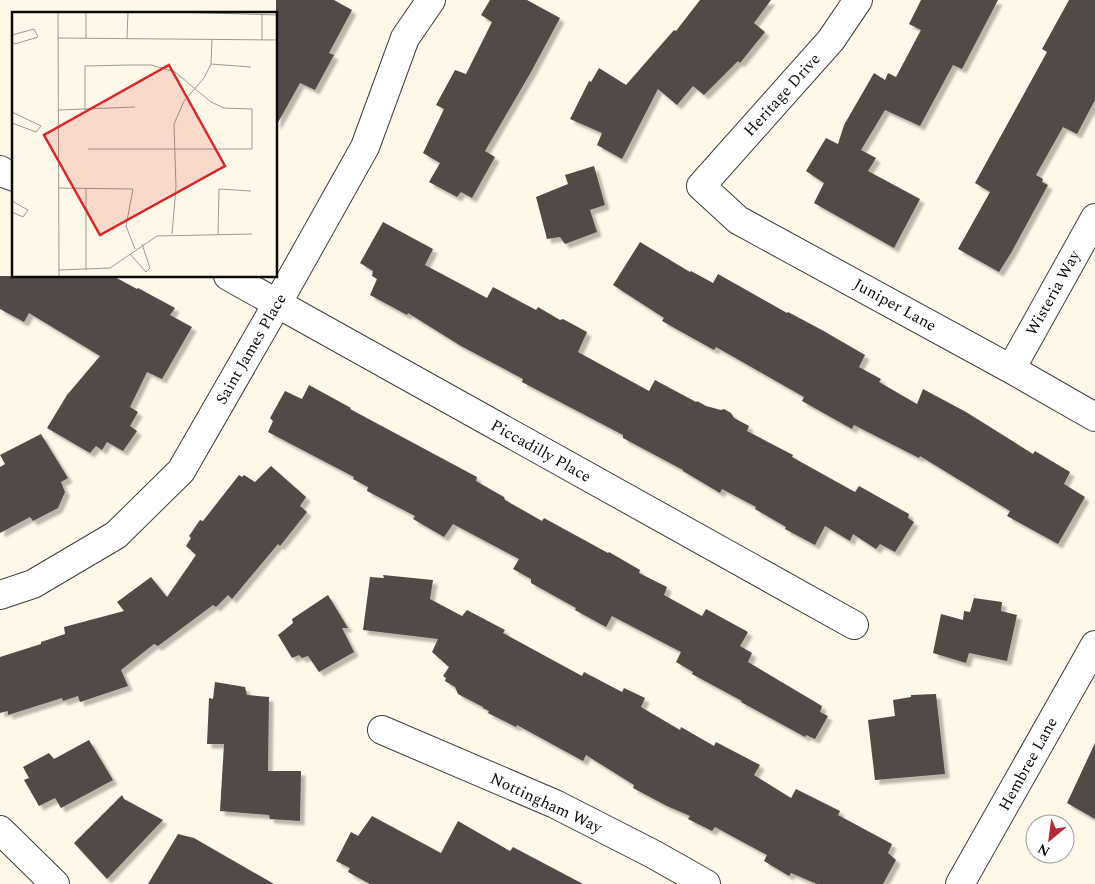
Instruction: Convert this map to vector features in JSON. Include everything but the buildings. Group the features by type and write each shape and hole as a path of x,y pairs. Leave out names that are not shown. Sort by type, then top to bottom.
{"street":[{"name":"Saint James Place","path":"0,595 33,584 116,535 181,471 365,147 405,38 431,0"},
{"name":"Heritage Drive","path":"701,186 831,40 858,0"},
{"path":"0,170 12,176"},
{"name":"Juniper Lane","path":"701,186 738,220 1011,368 1095,417"},
{"name":"Wisteria Way","path":"1011,368 1095,218"},
{"name":"Piccadilly Place","path":"232,278 854,625"},
{"name":"Hembree Lane","path":"960,884 1095,644"},
{"name":"Nottingham Way","path":"382,730 555,804 654,854 706,884"},
{"path":"0,830 56,884"}]}
